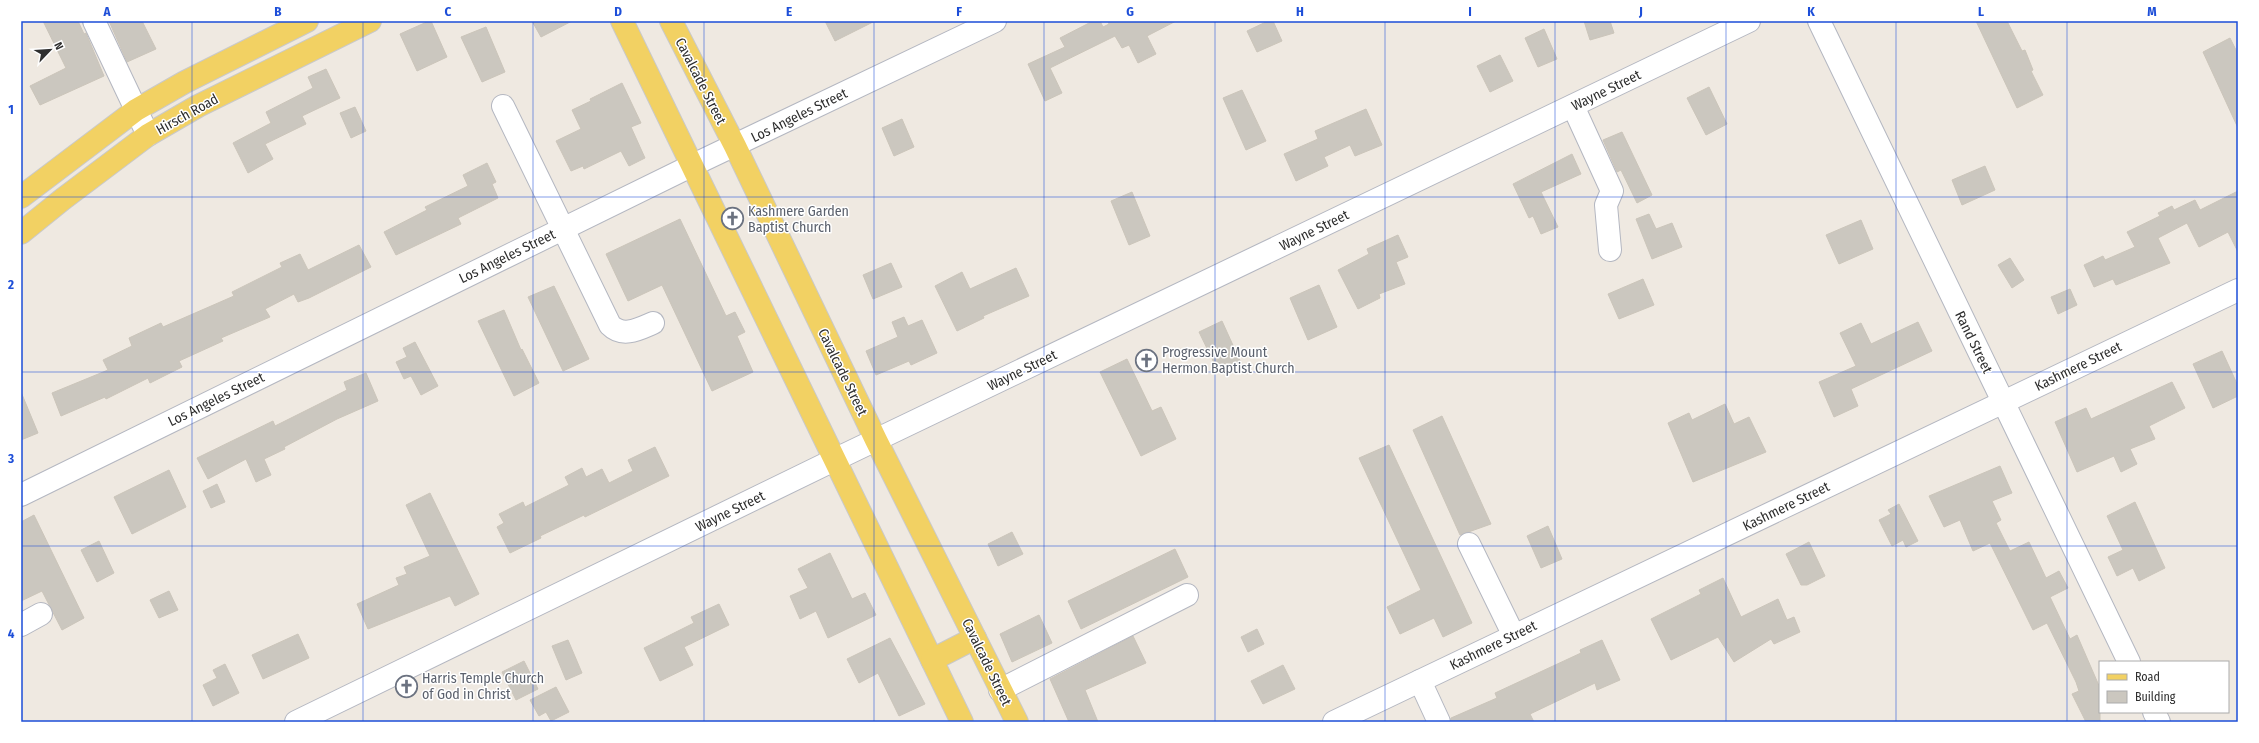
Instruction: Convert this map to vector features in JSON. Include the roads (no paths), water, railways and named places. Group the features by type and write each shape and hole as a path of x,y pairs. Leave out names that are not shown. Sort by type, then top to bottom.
{"main road":[{"name":"Hirsch Road","path":"21,197 136,110 184,82 307,21"},
{"name":"Hirsch Road","path":"21,233 63,199 148,135 198,106 370,21"},
{"path":"622,21 962,722"},
{"name":"Cavalcade Street","path":"671,21 734,146 876,440 1016,722"},
{"path":"932,660 975,638"}],"street":[{"path":"94,21 148,135"},
{"name":"Los Angeles Street","path":"21,495 693,165 995,21"},
{"name":"Wayne Street","path":"296,722 834,460 1749,21"},
{"name":"Rand Street","path":"1819,21 2130,661"},
{"path":"503,106 610,325 616,330 624,332 638,330 653,323"},
{"path":"1574,106 1612,191 1606,205 1610,250"},
{"name":"Kashmere Street","path":"1334,722 2238,290"},
{"path":"1469,544 1514,636"},
{"path":"1000,690 1186,595"},
{"path":"21,625 41,614"},
{"path":"1420,681 1439,722"}],"place":[{"name":"Kashmere Garden Baptist Church","path":"732,219"},
{"name":"Progressive Mount Hermon Baptist Church","path":"1147,360"},
{"name":"Harris Temple Church of God in Christ","path":"407,686"}]}
